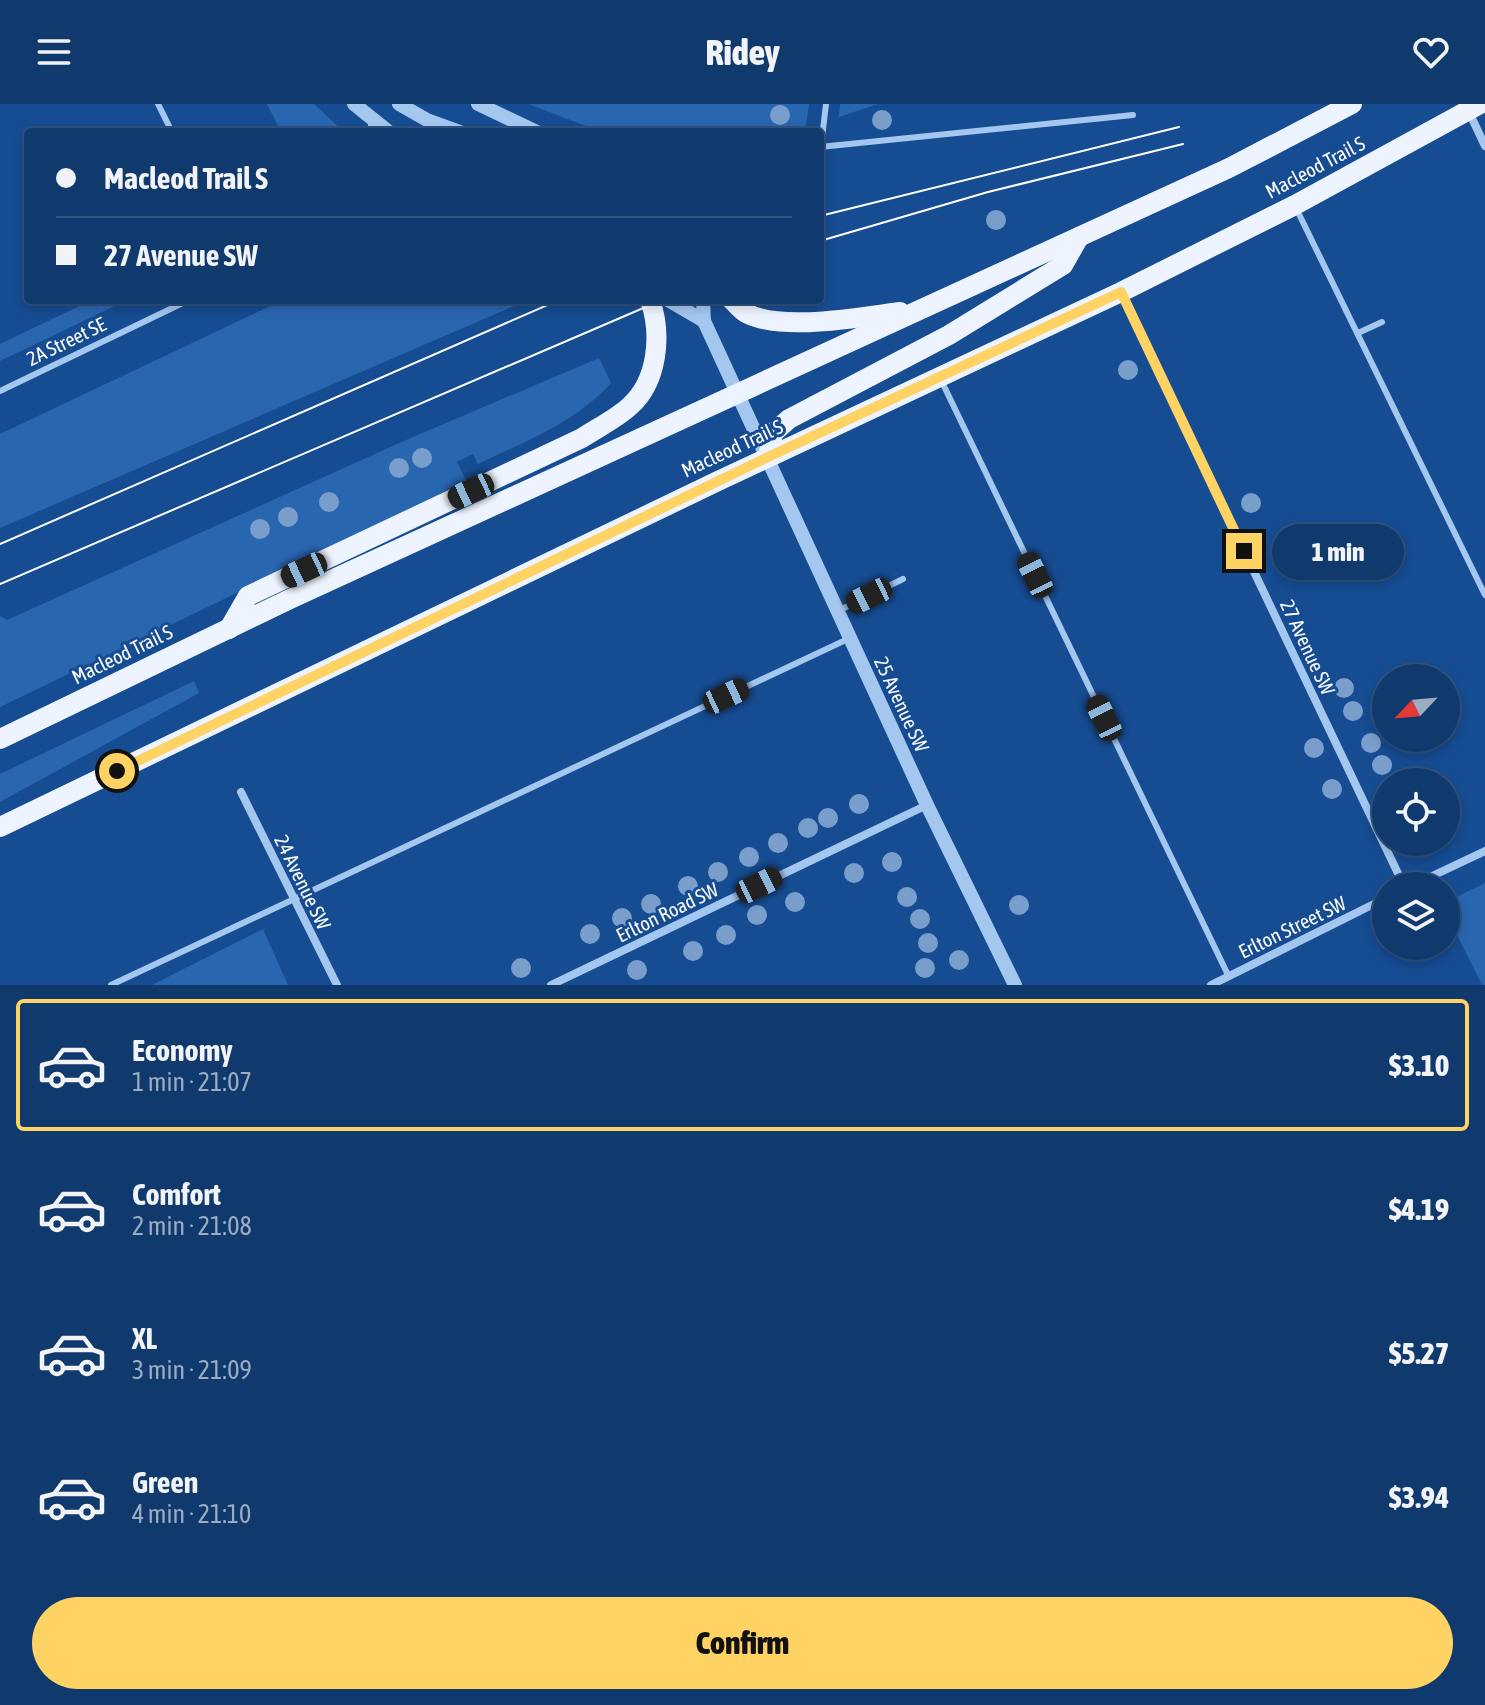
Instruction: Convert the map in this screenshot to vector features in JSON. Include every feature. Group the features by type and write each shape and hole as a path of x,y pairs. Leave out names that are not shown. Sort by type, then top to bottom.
{"main road":[{"name":"Macleod Trail S","path":"0,739 303,593 1229,168 1352,104"},
{"name":"Macleod Trail S","path":"0,827 768,457 1121,292 1295,205 1474,108"},
{"path":"768,457 773,433 789,419 949,335 1063,265 1079,237"},
{"path":"229,629 248,596 582,438 630,406 645,388 652,368 657,331 651,304"},
{"path":"736,304 744,312 775,321 837,320 919,310"}],"street":[{"path":"354,104 371,125"},
{"path":"399,104 449,128"},
{"path":"478,104 529,128"},
{"path":"1474,108 1485,146"},
{"name":"27 Avenue SW","path":"1121,292 1397,872"},
{"path":"675,304 704,321"},
{"path":"703,304 704,321"},
{"name":"25 Avenue SW","path":"704,321 927,805 1015,985"},
{"name":"24 Avenue SW","path":"241,792 337,985"},
{"name":"Erlton Road SW","path":"551,985 927,805"},
{"path":"1441,872 1485,851"},
{"name":"Erlton Street SW","path":"1211,985 1372,905"}],"lane":[{"path":"158,104 170,128"},
{"path":"823,128 826,104"},
{"path":"824,147 1133,115"},
{"path":"1295,205 1485,595"},
{"name":"2A Street SE","path":"0,391 181,304"},
{"path":"1358,333 1382,322"},
{"path":"940,378 1229,977"},
{"path":"838,611 903,579"},
{"path":"111,985 850,638"}],"shaded area":[{"path":"267,104 314,104 340,128 279,128"},
{"path":"528,104 809,104 804,128 591,128"},
{"path":"840,104 878,104 839,117"},
{"path":"84,304 119,304 0,361 0,344"},
{"path":"275,304 519,304 0,528 0,434"},
{"path":"599,358 611,383 597,397 549,430 478,464 473,454 457,462 467,482 0,707 0,616 7,620 406,440"},
{"path":"194,681 199,693 0,802 0,774"},
{"path":"1485,883 1485,985 1482,985 1460,941 1460,895"},
{"path":"263,929 288,985 152,985"}],"tram line":[{"path":"824,215 1179,127"},
{"path":"824,240 988,192 1183,144"},
{"path":"0,544 550,304"},
{"path":"0,584 653,304"}],"route":[{"path":"117,771 768,457 1121,292 1244,551"}]}
